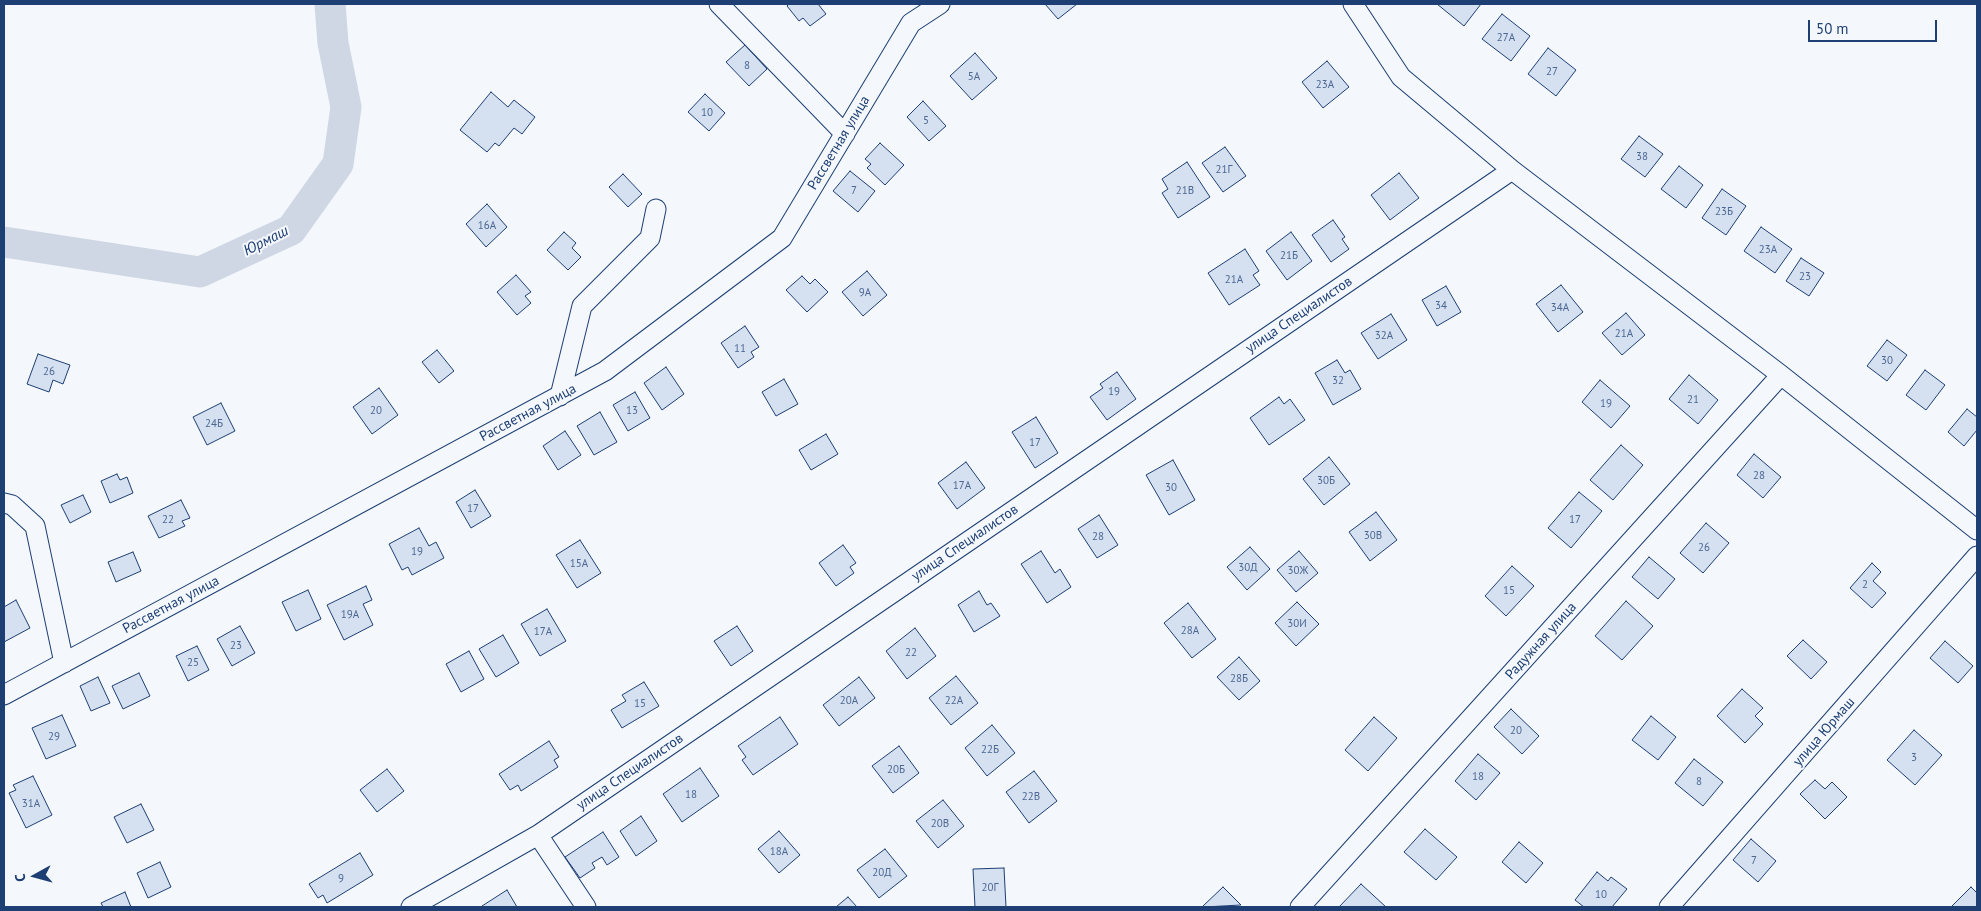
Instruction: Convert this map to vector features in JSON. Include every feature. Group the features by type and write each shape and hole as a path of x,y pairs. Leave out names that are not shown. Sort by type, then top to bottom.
{"street":[{"path":"719,4 845,134"},
{"name":"Рассветная улица","path":"4,695 606,371 782,238 911,23 940,4"},
{"path":"1353,4 1401,77 1512,170 1782,374 1977,530"},
{"name":"улица Специалистов","path":"411,907 538,835 1512,170"},
{"path":"560,396 582,306 650,238 656,209"},
{"name":"Радужная улица","path":"1300,907 1782,374"},
{"path":"4,503 12,505 35,526 64,663"},
{"name":"улица Юрмаш","path":"1669,907 1977,556"},
{"path":"538,835 586,907"}],"building":[{"path":"789,4 818,4 826,14 810,26 803,18 799,21 787,6"},
{"path":"1045,4 1077,4 1058,19"},
{"path":"1437,4 1481,4 1464,26"},
{"path":"1502,14 1530,36 1511,61 1482,39"},
{"path":"745,45 767,69 749,86 726,62"},
{"path":"1548,48 1576,70 1556,96 1528,74"},
{"path":"975,53 997,78 972,100 950,76"},
{"path":"1327,61 1349,87 1323,108 1302,82"},
{"path":"491,92 508,107 514,100 535,117 522,134 514,128 499,146 495,143 487,152 460,130"},
{"path":"705,94 725,113 709,131 688,112"},
{"path":"923,101 946,126 929,141 907,117"},
{"path":"1639,136 1663,154 1645,177 1621,159"},
{"path":"880,143 904,165 885,185 867,168 871,164 865,159"},
{"path":"1225,147 1246,176 1223,192 1202,163"},
{"path":"1187,162 1210,197 1178,218 1162,193 1168,189 1162,179"},
{"path":"1679,166 1703,185 1686,208 1661,189"},
{"path":"850,171 875,191 858,212 833,191"},
{"path":"1399,173 1419,198 1390,220 1371,195"},
{"path":"623,174 642,194 628,207 609,187"},
{"path":"1722,189 1746,206 1726,235 1702,218"},
{"path":"487,204 507,227 486,247 466,224"},
{"path":"1333,220 1345,237 1342,239 1349,249 1331,262 1312,235"},
{"path":"1761,227 1792,249 1775,273 1744,251"},
{"path":"564,232 576,243 572,248 581,257 568,270 547,250"},
{"path":"1291,232 1312,261 1287,280 1266,251"},
{"path":"1245,249 1259,271 1253,275 1260,285 1229,305 1208,273"},
{"path":"1801,258 1824,273 1809,296 1786,281"},
{"path":"867,271 887,295 863,316 842,292"},
{"path":"516,275 531,292 525,296 531,303 517,315 497,292"},
{"path":"802,276 810,284 815,279 828,292 807,312 786,290"},
{"path":"1561,285 1583,312 1558,332 1536,304"},
{"path":"1446,286 1461,312 1437,326 1422,300"},
{"path":"1626,313 1645,335 1622,355 1602,333"},
{"path":"1391,314 1407,340 1378,359 1361,333"},
{"path":"745,326 759,347 751,352 754,357 738,368 721,343"},
{"path":"1887,340 1907,355 1887,381 1867,366"},
{"path":"437,350 454,371 439,383 422,362"},
{"path":"38,354 70,365 63,384 53,380 49,392 27,384"},
{"path":"1337,360 1345,373 1350,370 1361,389 1333,405 1315,373"},
{"path":"666,367 684,394 662,410 644,383"},
{"path":"1925,370 1945,385 1926,410 1906,395"},
{"path":"1117,372 1136,399 1107,420 1090,397 1103,388 1100,384"},
{"path":"1689,375 1718,400 1698,424 1669,399"},
{"path":"784,379 798,404 776,416 762,392"},
{"path":"1600,380 1630,406 1611,428 1582,402"},
{"path":"379,388 398,415 372,434 353,407"},
{"path":"635,392 650,418 628,431 613,405"},
{"path":"1279,397 1284,404 1290,399 1305,420 1269,445 1250,418"},
{"path":"221,403 235,431 207,445 193,417"},
{"path":"1967,409 1977,417 1977,430 1964,446 1948,432"},
{"path":"600,412 617,442 594,455 577,426"},
{"path":"1036,417 1058,453 1035,468 1012,432"},
{"path":"565,431 581,455 558,470 543,446"},
{"path":"826,434 838,454 811,470 799,450"},
{"path":"1621,445 1643,465 1613,500 1590,480"},
{"path":"1754,454 1781,477 1763,498 1737,475"},
{"path":"1329,457 1350,484 1324,505 1303,479"},
{"path":"1173,460 1195,500 1169,515 1146,475"},
{"path":"966,462 985,488 957,509 938,483"},
{"path":"117,474 120,480 127,477 133,493 110,503 101,481"},
{"path":"475,490 491,516 471,528 456,502"},
{"path":"1579,492 1602,511 1571,548 1548,528"},
{"path":"83,495 91,512 70,523 61,505"},
{"path":"181,500 190,518 182,521 185,526 159,538 148,516"},
{"path":"1376,512 1397,540 1370,561 1349,532"},
{"path":"1099,515 1118,545 1097,558 1078,529"},
{"path":"1706,523 1729,543 1703,573 1680,553"},
{"path":"419,528 429,546 436,542 444,558 412,575 408,567 402,570 389,544"},
{"path":"580,540 601,573 577,588 556,555"},
{"path":"843,545 856,563 850,567 854,573 836,586 819,563"},
{"path":"1250,547 1270,569 1247,590 1227,567"},
{"path":"1041,551 1055,573 1060,569 1071,587 1047,603 1021,564"},
{"path":"1299,551 1318,573 1296,592 1277,570"},
{"path":"133,552 141,571 116,582 108,562"},
{"path":"1649,557 1675,579 1658,599 1632,577"},
{"path":"1872,563 1881,572 1873,581 1886,593 1872,608 1850,588"},
{"path":"1512,566 1534,586 1506,616 1485,596"},
{"path":"366,586 372,600 363,604 373,625 344,640 327,605"},
{"path":"308,590 321,619 296,631 282,602"},
{"path":"979,591 987,605 991,603 1000,616 974,632 958,605"},
{"path":"16,600 30,628 4,642 4,607"},
{"path":"1626,601 1653,626 1622,660 1595,636"},
{"path":"1297,602 1319,624 1296,646 1275,623"},
{"path":"1188,603 1216,639 1192,658 1164,623"},
{"path":"547,609 566,641 540,656 521,624"},
{"path":"240,626 255,653 232,666 217,639"},
{"path":"737,626 753,651 731,666 714,641"},
{"path":"915,628 936,656 907,679 886,651"},
{"path":"503,635 519,663 496,677 479,649"},
{"path":"1803,640 1827,662 1811,679 1787,656"},
{"path":"1945,641 1973,666 1958,683 1930,658"},
{"path":"197,646 209,670 188,681 176,656"},
{"path":"469,651 484,679 461,692 446,664"},
{"path":"1239,657 1260,681 1239,700 1217,677"},
{"path":"139,673 150,696 123,709 112,686"},
{"path":"956,676 978,703 951,725 929,698"},
{"path":"98,677 110,703 91,711 80,686"},
{"path":"859,677 875,698 839,726 823,705"},
{"path":"644,682 659,706 622,728 611,710 626,701 622,695"},
{"path":"1742,689 1763,708 1755,716 1763,724 1745,743 1717,716"},
{"path":"1511,709 1539,736 1522,754 1494,727"},
{"path":"62,715 76,746 46,759 32,728"},
{"path":"1651,716 1676,737 1658,760 1632,740"},
{"path":"780,717 798,744 753,775 742,760 746,757 738,746"},
{"path":"1374,717 1397,738 1368,771 1345,750"},
{"path":"992,725 1015,753 987,776 965,748"},
{"path":"1914,730 1942,755 1915,785 1887,760"},
{"path":"549,741 559,757 554,760 558,767 521,791 518,785 510,790 499,774"},
{"path":"899,746 919,773 893,793 872,766"},
{"path":"1478,754 1500,773 1476,800 1455,781"},
{"path":"1694,759 1723,782 1703,806 1675,783"},
{"path":"700,768 719,796 682,822 663,794"},
{"path":"387,769 404,791 377,812 360,790"},
{"path":"1034,771 1057,801 1029,823 1006,792"},
{"path":"33,776 52,815 26,828 9,793 16,790 13,785"},
{"path":"1815,780 1825,789 1832,782 1847,797 1825,819 1800,794"},
{"path":"943,800 964,826 938,848 916,821"},
{"path":"141,804 154,830 127,843 114,817"},
{"path":"641,816 657,841 636,856 620,831"},
{"path":"1425,829 1457,857 1436,880 1404,852"},
{"path":"779,831 800,855 779,873 758,849"},
{"path":"603,832 619,857 607,865 602,857 592,863 595,868 580,878 565,857"},
{"path":"1751,839 1776,861 1758,882 1733,860"},
{"path":"1519,842 1543,863 1526,883 1502,862"},
{"path":"885,849 907,876 879,898 857,870"},
{"path":"360,853 373,875 327,903 323,895 318,898 309,884"},
{"path":"160,862 171,887 148,898 137,873"},
{"path":"1004,868 1006,907 975,907 973,869"},
{"path":"1597,872 1608,881 1611,877 1627,889 1612,907 1584,907 1575,900"},
{"path":"1361,884 1386,907 1339,907"},
{"path":"1223,887 1241,905 1203,906"},
{"path":"1971,887 1977,893 1977,907 1951,907"},
{"path":"507,890 517,907 482,906"},
{"path":"125,892 131,907 103,907 101,903"},
{"path":"848,897 857,907 836,907"}],"waterway":[{"name":"Юрмаш","path":"4,242 200,272 291,230 338,164 346,107 333,43 330,4"}]}
